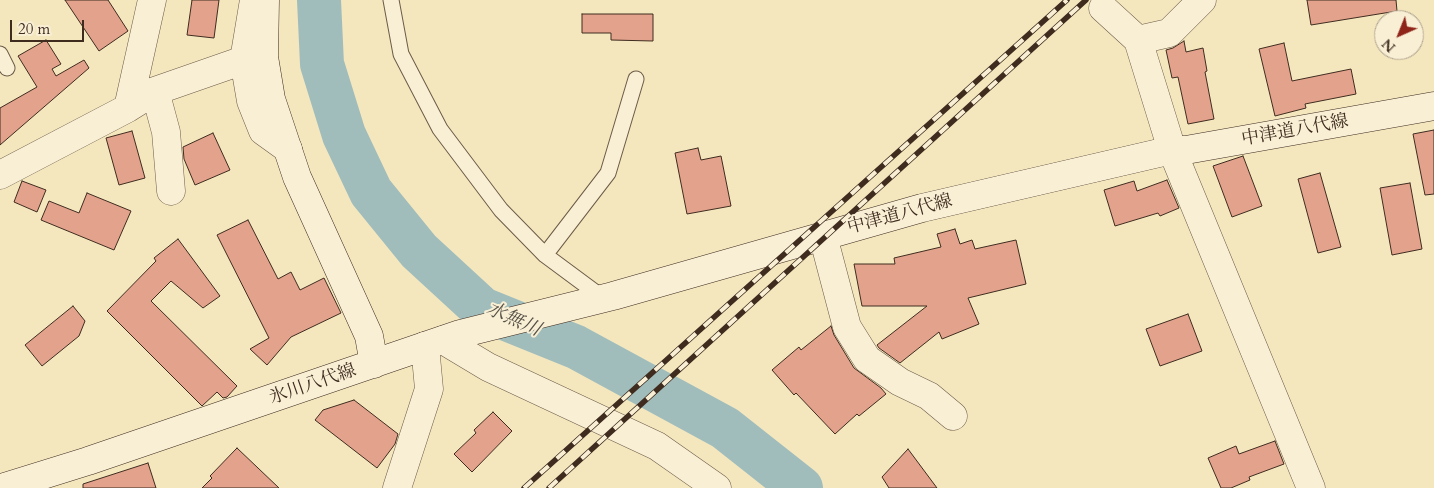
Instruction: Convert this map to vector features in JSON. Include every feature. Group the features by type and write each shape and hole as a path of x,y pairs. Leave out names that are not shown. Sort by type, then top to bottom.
{"street":[{"path":"128,108 152,0"},
{"path":"254,0 244,60 251,101 263,131 288,149"},
{"name":"氷川八代線","path":"0,488 88,461 374,364 369,336 297,177 271,99 264,57 265,0"},
{"path":"1138,40 1169,33 1202,0"},
{"path":"1103,8 1138,40 1172,150 1311,488"},
{"path":"0,174 128,108 155,91 244,60"},
{"path":"155,91 166,132 171,192"},
{"name":"中津道八代線","path":"374,364 443,340 603,298 922,208 1172,150 1186,150 1434,106"},
{"path":"823,236 847,326 867,359 900,382 929,396 953,416"},
{"path":"397,488 443,340 488,367 656,446 716,488"}],"lane":[{"path":"391,0 401,54 440,129 501,210 545,255 603,298"},
{"path":"0,54 8,68"},
{"path":"545,255 608,173 636,79"}],"building":[{"path":"65,0 108,0 128,31 99,51"},
{"path":"192,0 219,0 214,38 187,35"},
{"path":"1307,0 1396,0 1397,10 1374,10 1374,15 1311,25"},
{"path":"582,14 653,14 653,41 611,40 611,33 582,33"},
{"path":"46,40 61,64 52,69 56,76 84,60 89,68 0,145 0,108 37,87 18,56"},
{"path":"1184,41 1186,52 1203,48 1207,71 1205,72 1214,119 1188,124 1178,77 1172,78 1166,50"},
{"path":"1284,43 1292,81 1351,69 1356,94 1305,104 1306,108 1275,116 1259,49"},
{"path":"1434,130 1434,194 1425,195 1413,134"},
{"path":"132,131 145,178 119,185 106,138"},
{"path":"213,133 230,170 195,185 184,159 183,147"},
{"path":"698,148 701,160 721,156 731,206 687,214 675,153"},
{"path":"1243,156 1262,206 1232,217 1213,166"},
{"path":"1320,173 1341,247 1318,253 1298,179"},
{"path":"1167,180 1179,208 1160,216 1158,213 1115,226 1104,190 1134,181 1137,191"},
{"path":"22,181 46,190 37,212 14,202"},
{"path":"1410,183 1422,249 1392,255 1380,188"},
{"path":"87,193 131,211 114,250 41,220 49,201 79,213"},
{"path":"248,220 278,279 291,272 300,290 324,278 341,313 291,337 267,365 250,349 269,338 217,235"},
{"path":"955,229 960,244 972,240 975,249 1016,240 1026,284 968,298 979,324 942,339 939,332 900,363 877,345 927,306 862,306 854,264 895,264 894,258 941,247 937,234"},
{"path":"178,239 220,296 203,308 171,281 151,301 237,386 227,397 223,398 217,392 202,406 107,311 156,261 154,258"},
{"path":"73,306 85,321 79,336 42,366 25,345"},
{"path":"1188,314 1202,351 1160,366 1146,329"},
{"path":"831,326 834,335 854,368 881,388 886,394 859,416 857,414 835,434 796,393 794,395 772,370 799,347 801,350"},
{"path":"354,400 398,434 395,444 377,468 315,420 323,410"},
{"path":"493,412 512,431 472,472 454,454 476,433 474,430"},
{"path":"1275,441 1284,464 1249,477 1250,480 1231,488 1221,488 1208,458 1236,446 1239,454"},
{"path":"237,448 279,488 202,488 212,478 210,476"},
{"path":"908,449 937,488 889,488 882,477"},
{"path":"148,463 156,488 83,488 83,484"}],"waterway":[{"name":"水無川","path":"319,0 322,64 344,135 371,192 419,251 482,309 576,347 725,428 801,488"}],"railway":[{"path":"524,488 1067,0"},
{"path":"549,488 1086,0"}]}
